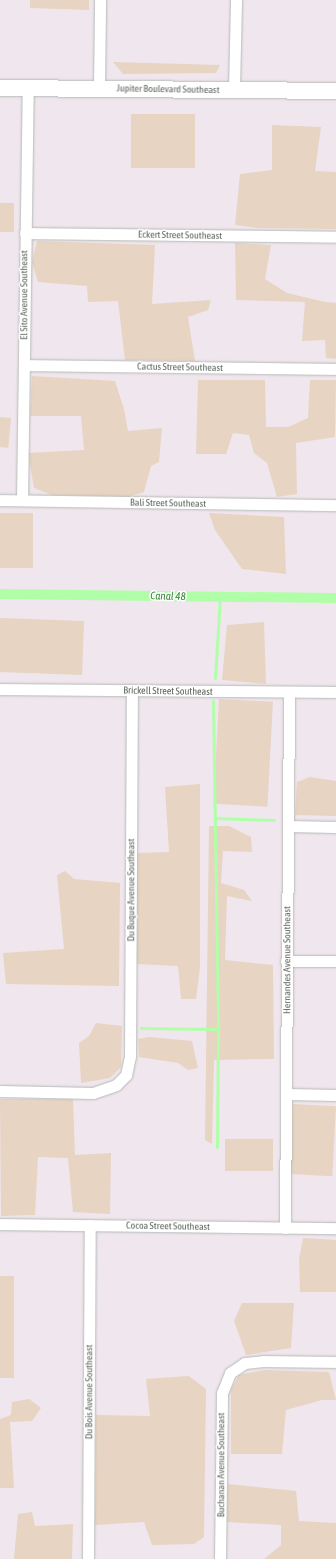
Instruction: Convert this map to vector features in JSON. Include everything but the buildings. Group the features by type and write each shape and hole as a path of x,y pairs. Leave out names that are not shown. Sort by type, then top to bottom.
{"street":[{"path":"99,88 100,0"},
{"path":"234,89 236,0"},
{"name":"Jupiter Boulevard Southeast","path":"0,88 336,91"},
{"name":"El Sito Avenue Southeast","path":"22,500 28,89"},
{"name":"Eckert Street Southeast","path":"25,233 336,237"},
{"name":"Cactus Street Southeast","path":"24,365 336,369"},
{"name":"Bali Street Southeast","path":"0,500 336,506"},
{"name":"Brickell Street Southeast","path":"0,689 336,692"},
{"name":"Du Buque Avenue Southeast","path":"0,1091 93,1093 116,1085 126,1075 130,1056 132,690"},
{"name":"Hernandes Avenue Southeast","path":"285,1228 289,692"},
{"path":"288,826 336,827"},
{"path":"286,961 336,961"},
{"path":"286,1094 336,1095"},
{"name":"Cocoa Street Southeast","path":"0,1224 336,1228"},
{"name":"Du Bois Avenue Southeast","path":"88,1559 90,1225"},
{"name":"Buchanan Avenue Southeast","path":"220,1559 222,1393 230,1373 245,1363 263,1361 336,1362"}],"shaded area":[{"path":"30,0 89,0 89,10 30,8"},
{"path":"113,62 220,65 216,73 123,74"},
{"path":"131,114 195,114 195,168 131,168"},
{"path":"272,125 321,127 315,171 336,172 336,229 257,228 235,225 240,174 272,170"},
{"path":"0,203 14,203 14,232 0,232"},
{"path":"37,241 155,245 152,304 211,300 208,310 188,317 195,361 125,360 118,301 88,302 87,286 38,282 32,262"},
{"path":"235,243 271,245 265,279 287,293 325,302 336,303 336,359 326,358 325,340 302,341 305,302 236,300"},
{"path":"32,376 115,381 124,409 128,431 162,428 159,462 151,466 144,492 128,497 52,495 34,488 28,453 84,450 81,416 30,416"},
{"path":"198,380 265,380 266,427 288,427 308,418 310,380 336,380 335,437 296,443 297,494 277,497 267,463 254,453 249,435 233,433 226,454 196,454"},
{"path":"0,417 11,418 8,448 0,447"},
{"path":"0,513 33,513 33,568 0,568"},
{"path":"209,513 284,517 286,574 242,569 215,530"},
{"path":"0,618 84,621 82,675 0,672"},
{"path":"264,622 266,684 222,680 227,625"},
{"path":"219,699 273,702 267,807 214,804"},
{"path":"310,777 336,781 336,816 295,815 297,782"},
{"path":"200,784 200,968 196,999 181,999 178,966 136,964 137,853 169,852 165,787"},
{"path":"209,826 229,826 251,837 252,852 223,851 221,883 244,890 252,901 227,896 225,960 273,965 274,1059 214,1060 212,1144 205,1140"},
{"path":"65,871 74,879 120,883 119,986 6,984 3,953 64,949 57,875"},
{"path":"96,1023 122,1026 121,1067 110,1078 81,1083 79,1043 89,1036"},
{"path":"149,1037 192,1041 198,1068 188,1070 178,1063 139,1057 138,1039"},
{"path":"0,1099 73,1099 75,1155 111,1153 110,1214 73,1212 68,1158 38,1157 35,1215 1,1216"},
{"path":"293,1104 336,1106 332,1176 289,1174"},
{"path":"225,1139 273,1139 273,1171 225,1171"},
{"path":"303,1238 336,1240 336,1292 300,1292 299,1259"},
{"path":"0,1276 14,1276 14,1378 0,1378"},
{"path":"242,1303 294,1303 291,1348 246,1355 234,1321"},
{"path":"264,1370 329,1372 336,1400 322,1400 286,1410 282,1454 231,1454 231,1390 239,1375"},
{"path":"189,1376 206,1389 204,1537 194,1544 152,1545 144,1522 95,1525 96,1415 150,1416 146,1379"},
{"path":"29,1399 41,1408 32,1421 10,1422 14,1488 0,1488 0,1419 11,1415 12,1402"},
{"path":"228,1484 296,1491 299,1521 336,1523 336,1559 264,1559 281,1545 281,1525 226,1522"},
{"path":"32,1512 35,1526 73,1524 72,1559 14,1559 18,1514"}],"waterway":[{"name":"Canal 48","path":"0,594 336,598"},
{"path":"215,678 220,597"},
{"path":"213,701 218,1029 217,1147"},
{"path":"214,818 274,820"},
{"path":"141,1028 218,1029"}]}
